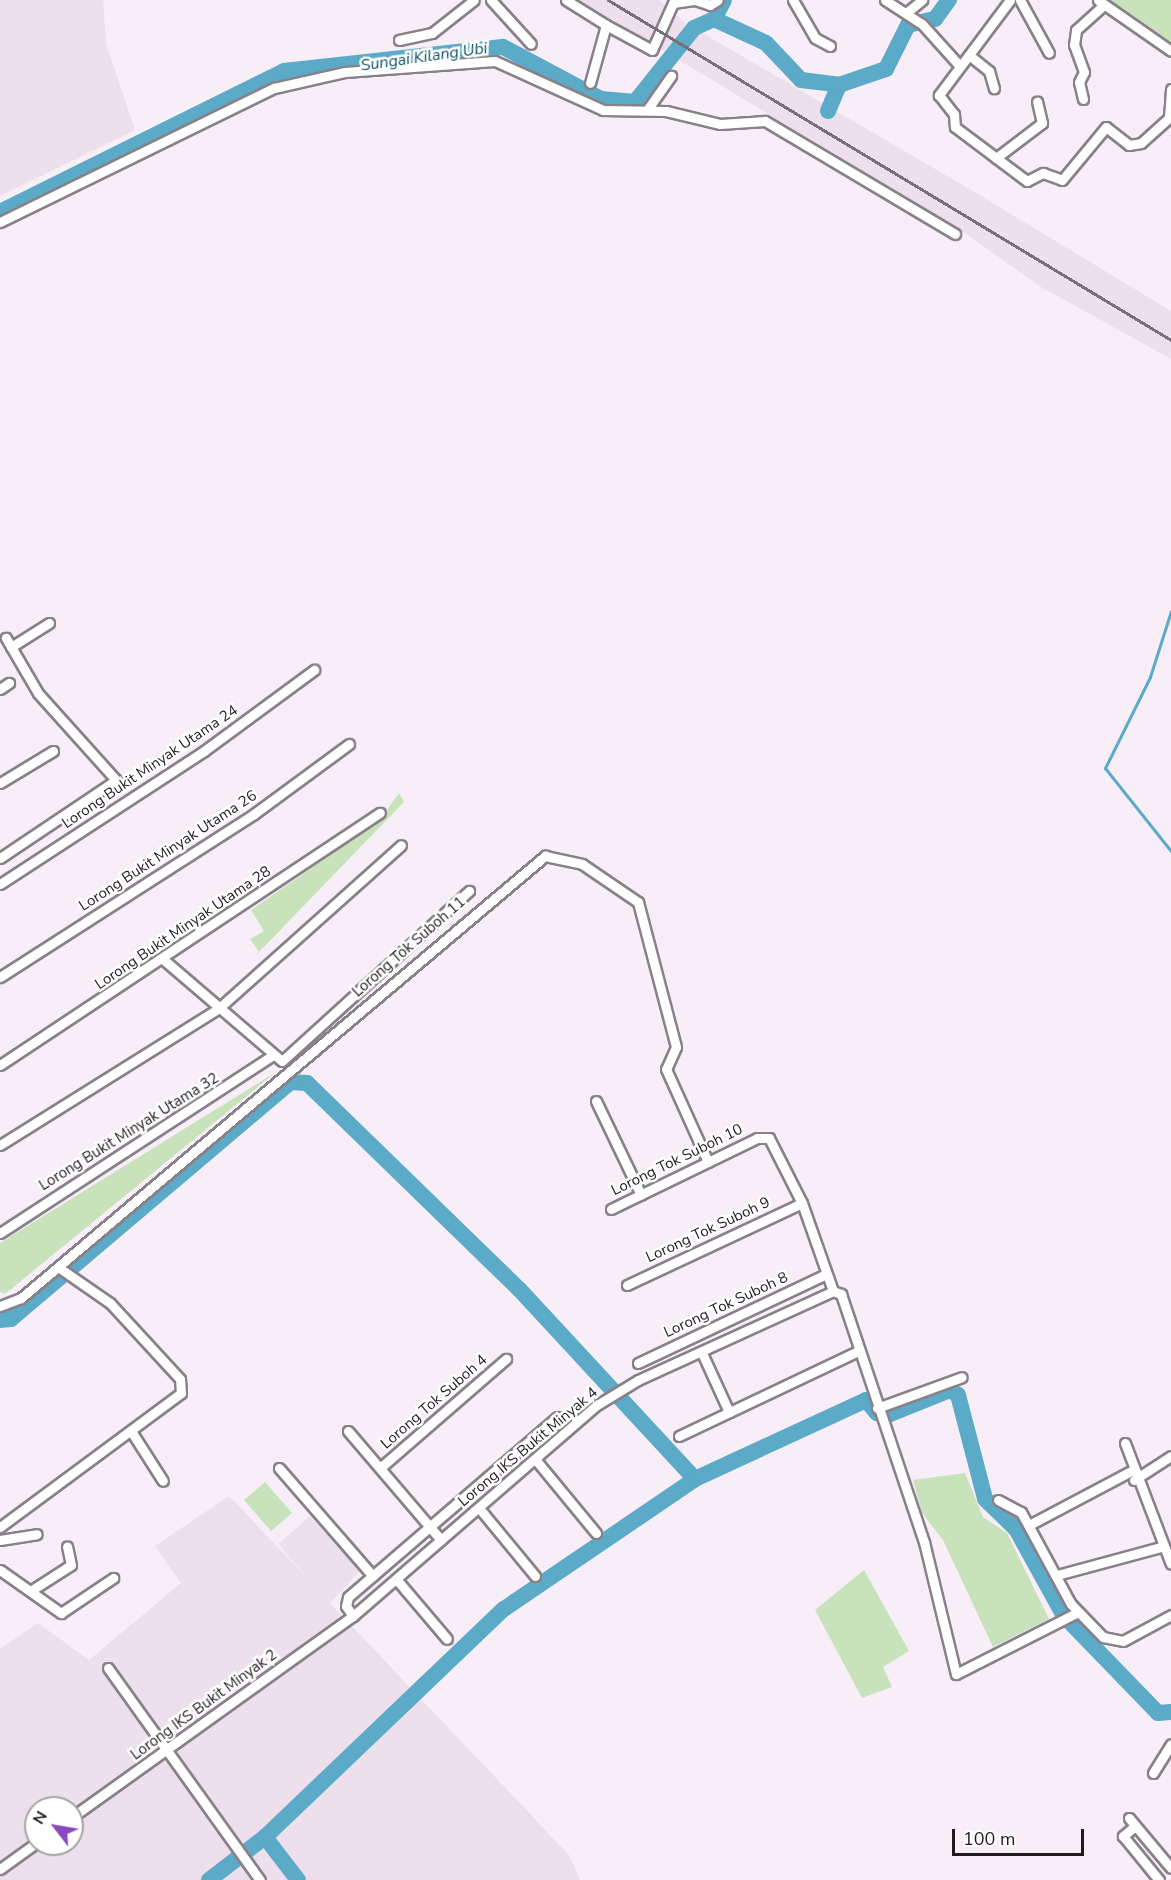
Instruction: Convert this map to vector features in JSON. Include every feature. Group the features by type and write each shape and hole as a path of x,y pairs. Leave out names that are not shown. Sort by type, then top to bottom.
{"street":[{"path":"399,40 432,33 474,0"},
{"path":"491,0 531,44"},
{"path":"566,0 652,50 673,3 694,0 710,5 718,0"},
{"path":"793,0 815,38 830,46"},
{"path":"885,0 922,24 958,64"},
{"path":"907,14 922,0"},
{"path":"1010,0 969,55 958,64 939,95 953,120 1027,182 1043,173 1062,180 1106,127 1129,145 1142,143 1169,118 1171,89"},
{"path":"1020,0 1049,53"},
{"path":"1083,99 1078,82 1084,72 1074,45 1076,30 1101,3 1171,51"},
{"path":"590,83 606,25"},
{"path":"969,55 989,72 994,88"},
{"path":"0,222 274,88 345,72 505,62 603,110 647,110 720,124 765,121 955,234"},
{"path":"647,110 671,76"},
{"path":"996,158 1042,123 1037,102"},
{"path":"0,858 113,784 115,774 38,693 8,642 50,623"},
{"name":"Lorong Bukit Minyak Utama 24","path":"0,884 201,752 314,670"},
{"path":"0,689 9,683"},
{"name":"Lorong Bukit Minyak Utama 26","path":"0,976 254,814 349,744"},
{"path":"0,783 53,751"},
{"name":"Lorong Bukit Minyak Utama 28","path":"0,1065 164,960 380,813"},
{"path":"0,1144 219,1008 401,845"},
{"name":"Lorong Tok Suboh 11","path":"0,1306 21,1298 64,1271 545,856 582,864 638,902 656,988 675,1043 666,1069 708,1162"},
{"name":"Lorong Bukit Minyak Utama 32","path":"0,1233 272,1056 282,1061 469,891"},
{"path":"164,960 272,1056"},
{"path":"596,1101 641,1194"},
{"name":"Lorong Tok Suboh 10","path":"611,1209 757,1138 769,1138 802,1203 826,1274 837,1293 858,1351 924,1542 956,1674 1075,1613"},
{"name":"Lorong Tok Suboh 9","path":"627,1285 802,1203"},
{"path":"0,1527 175,1401 180,1379 110,1303 64,1271"},
{"name":"Lorong Tok Suboh 8","path":"638,1363 826,1274"},
{"name":"Lorong IKS Bukit Minyak 4","path":"353,1616 597,1405 638,1380 837,1293"},
{"path":"679,1437 858,1351"},
{"path":"702,1353 729,1412"},
{"name":"Lorong Tok Suboh 4","path":"380,1468 506,1359"},
{"path":"879,1412 962,1377"},
{"path":"353,1616 345,1602 557,1417"},
{"path":"131,1431 163,1481"},
{"path":"348,1431 441,1540"},
{"path":"1125,1443 1133,1475 1161,1547 1171,1564"},
{"path":"1029,1525 1171,1456"},
{"path":"535,1460 596,1533"},
{"path":"279,1468 373,1576"},
{"path":"998,1500 1015,1507 1029,1525 1075,1613 1117,1643 1171,1615"},
{"path":"479,1508 535,1576"},
{"path":"0,1540 37,1534"},
{"path":"32,1590 71,1565 67,1546"},
{"path":"1057,1575 1161,1547"},
{"path":"0,1570 32,1590 61,1613 113,1578"},
{"path":"397,1580 447,1639"},
{"name":"Lorong IKS Bukit Minyak 2","path":"84,1809 353,1616"},
{"path":"108,1668 260,1880"},
{"path":"1153,1773 1171,1744"},
{"path":"1129,1818 1171,1868"},
{"path":"1136,1826 1123,1836 1159,1880"},
{"path":"0,1869 24,1852"}],"shaded area":[{"path":"0,0 103,0 106,44 135,130 0,196"},
{"path":"579,0 659,0 687,24 978,194 1171,311 1171,359 1041,287 955,226"},
{"path":"229,1496 313,1584 278,1544 310,1516 360,1571 330,1603 569,1855 580,1880 0,1880 0,1649 38,1623 89,1660 181,1583 155,1546"}],"green space":[{"path":"1109,0 1171,0 1171,46 1107,3"},
{"path":"399,793 404,802 259,952 250,939 264,931 251,910 379,821"},
{"path":"276,1072 5,1294 0,1292 0,1243"},
{"path":"965,1473 983,1517 1007,1533 1049,1619 993,1647 943,1540 922,1513 913,1480"},
{"path":"265,1482 292,1513 271,1531 244,1500"},
{"path":"864,1570 909,1651 883,1667 892,1687 862,1698 815,1610"}],"waterway":[{"path":"714,19 724,0"},
{"name":"Sungai Kilang Ubi","path":"0,212 284,71 503,47 601,99 635,102 694,28 714,19 766,43 801,80 839,85 886,69 908,25 935,19 949,0"},
{"path":"828,111 839,85"},
{"path":"1171,611 1150,677 1105,768 1171,851"},
{"path":"0,1320 11,1319 290,1082 307,1083 519,1289 695,1479"},
{"path":"209,1880 265,1837 504,1609 695,1479 866,1400 877,1413 890,1414 950,1390 958,1395 985,1499 1016,1529 1064,1616 1158,1713 1171,1712"},
{"path":"265,1837 298,1880"}],"railway":[{"path":"608,0 1171,340"}]}
